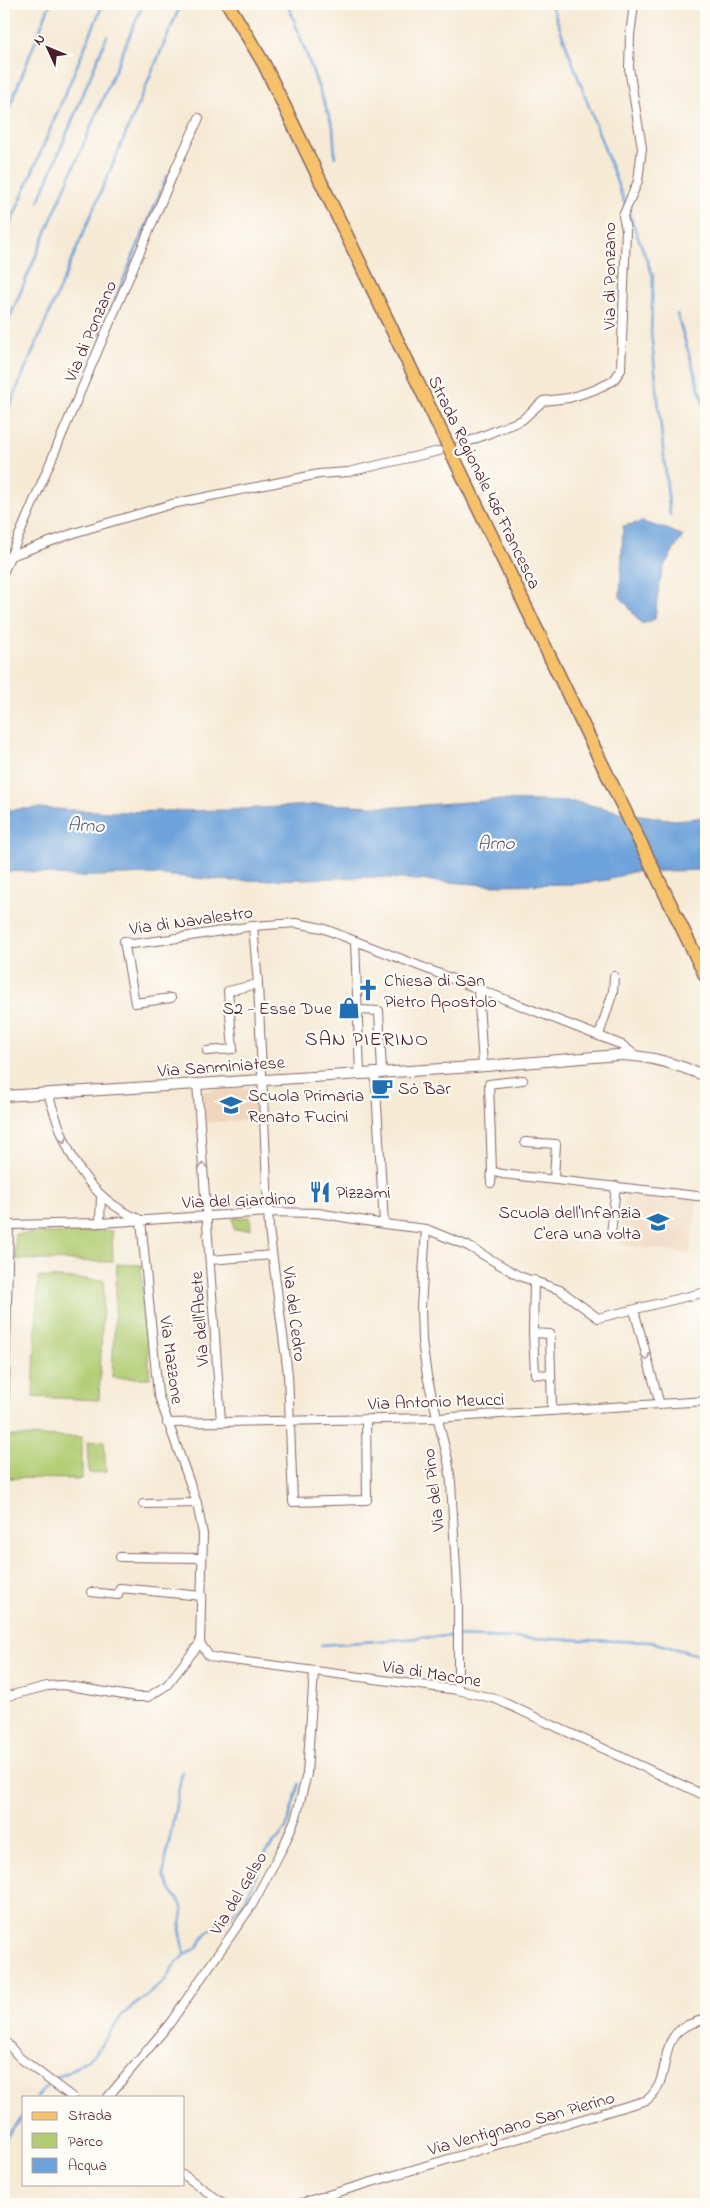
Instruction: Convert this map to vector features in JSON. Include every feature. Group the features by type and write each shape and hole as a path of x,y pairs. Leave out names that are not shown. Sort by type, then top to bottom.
{"main road":[{"name":"Strada Regionale 436 Francesca","path":"228,4 264,64 706,977"}],"street":[{"name":"Via di Ponzano","path":"460,445 522,420 543,401 569,398 594,390 613,381 622,370 626,249 626,230 623,216 638,181 642,148 629,68 630,35 634,4"},
{"name":"Via di Ponzano","path":"4,571 7,557 199,118"},
{"path":"7,557 77,532 172,504 319,474 348,472 439,451"},
{"name":"Via di Navalestro","path":"171,998 134,1003 124,942 132,944 253,926 296,923 322,928 478,987 622,1045 636,1056"},
{"name":"Via del Cedro","path":"253,926 258,984 268,1212 288,1374 293,1502 367,1500 366,1419"},
{"path":"355,941 360,1073"},
{"path":"599,1036 613,992 614,976"},
{"path":"207,1051 233,1049 228,991 258,984"},
{"path":"478,987 483,1066"},
{"path":"358,1010 379,1010 378,1072 384,1224"},
{"name":"Via Sanminiatese","path":"4,1096 483,1066 601,1056 636,1056 671,1063 706,1076"},
{"path":"491,1183 489,1084 523,1080"},
{"name":"Via dell'Abete","path":"198,1084 221,1422"},
{"path":"48,1094 66,1146 75,1163 101,1196 122,1211 141,1220"},
{"path":"525,1142 556,1144 554,1179"},
{"path":"492,1171 502,1174 706,1197"},
{"path":"611,1234 616,1186"},
{"path":"100,1223 101,1196"},
{"name":"Via del Giardino","path":"5,1262 9,1225 100,1223 207,1214 318,1212 384,1224 426,1229 460,1242 508,1271 565,1292 598,1318 634,1310"},
{"name":"Via Mazzone","path":"141,1220 158,1394 197,1503 203,1534 200,1643"},
{"name":"Via del Pino","path":"426,1229 421,1308 422,1342 427,1376 451,1482 458,1605 458,1690"},
{"path":"210,1260 272,1255"},
{"path":"4,1421 5,1262"},
{"path":"534,1280 535,1374 551,1375"},
{"path":"660,1405 634,1310 706,1292"},
{"path":"534,1333 550,1334 552,1411"},
{"name":"Via Antonio Meucci","path":"167,1423 437,1418 706,1402"},
{"path":"143,1504 197,1503"},
{"path":"120,1557 202,1558"},
{"path":"91,1592 118,1595 120,1588 202,1596"},
{"path":"4,1697 47,1686 63,1685 136,1697 148,1697 167,1685 200,1643"},
{"name":"Via di Macone","path":"200,1643 209,1656 217,1658 458,1690 496,1699 706,1796"},
{"name":"Via del Gelso","path":"109,2096 170,2023 247,1913 284,1845 296,1817 307,1774 314,1672"},
{"name":"Via Ventignano San Pierino","path":"298,2204 647,2100 655,2092 661,2081 668,2046 675,2035 685,2026 706,2019"},
{"path":"4,2040 20,2058 71,2096"},
{"path":"185,2176 224,2204"}],"shaded area":[{"name":"Scuola Primaria Renato Fucini","path":"257,1087 259,1119 205,1123 202,1091"},
{"name":"Scuola dell'Infanzia C'era una volta","path":"625,1192 697,1200 690,1254 619,1244"}],"green space":[{"path":"250,1217 251,1229 234,1230 233,1218"},
{"path":"112,1231 113,1262 15,1259 15,1234"},
{"path":"117,1264 141,1265 150,1378 112,1378"},
{"path":"38,1277 104,1280 99,1400 33,1397"},
{"path":"4,1436 82,1437 82,1479 4,1478"},
{"path":"104,1441 106,1472 89,1473 87,1442"}],"water":[{"path":"642,522 683,536 665,564 659,584 655,619 642,624 620,597 623,526"},
{"name":"Arno","path":"495,800 577,802 621,812 675,820 706,817 706,870 631,872 608,880 575,884 490,885 373,877 231,881 149,874 74,877 25,871 4,872 4,810 38,808 112,812 227,810 328,804 396,807"}],"waterway":[{"path":"4,121 50,4"},
{"path":"4,239 103,4"},
{"path":"4,331 143,4"},
{"path":"4,419 181,4"},
{"path":"288,4 333,127 335,157"},
{"path":"551,4 625,204"},
{"path":"39,201 107,36"},
{"path":"99,338 167,176"},
{"path":"628,211 653,276 651,332 670,515"},
{"path":"677,314 706,411"},
{"path":"321,1645 446,1636 651,1642 706,1657"},
{"path":"182,1772 163,1875 171,1891 181,1904 183,1913 180,1929 185,1954"},
{"path":"55,2078 69,2072 95,2054 123,2014 164,1982 172,1968 185,1954 197,1948 207,1932 228,1918 244,1903 267,1851 286,1829 299,1784"},
{"path":"38,2096 47,2086"},
{"path":"4,2140 22,2117"}],"place":[{"name":"Chiesa di San Pietro Apostolo","path":"368,990"},
{"name":"S2 - Esse Due","path":"349,1008"},
{"name":"Sò Bar","path":"382,1088"},
{"name":"Scuola Primaria Renato Fucini","path":"231,1105"},
{"name":"Pizzami","path":"320,1192"},
{"name":"Scuola dell'Infanzia C'era una volta","path":"658,1222"}],"district":[{"name":"SAN PIERINO","path":"367,1038"}]}
